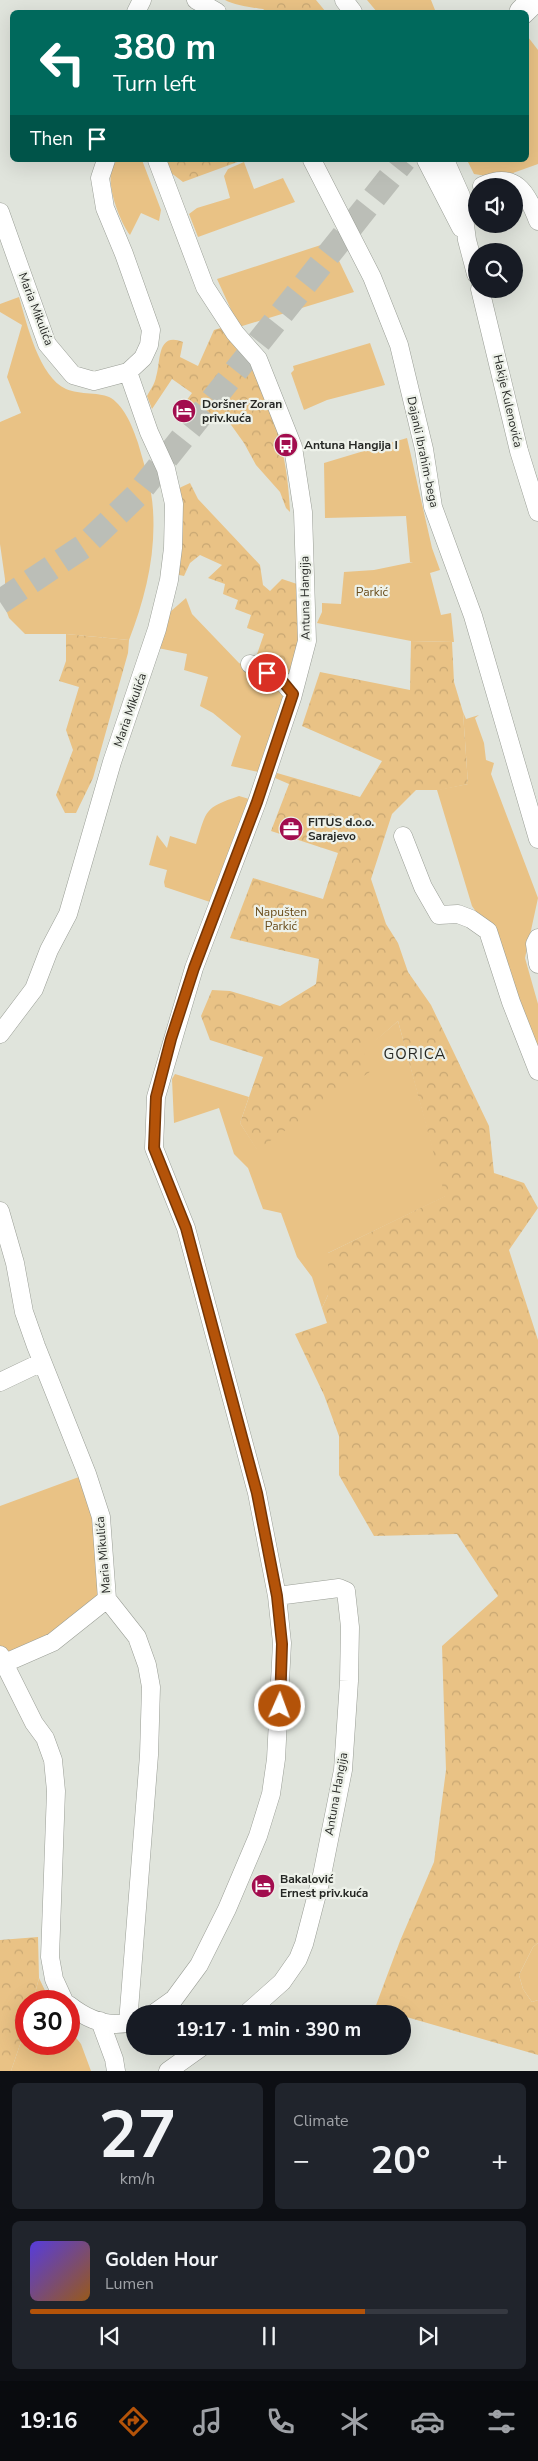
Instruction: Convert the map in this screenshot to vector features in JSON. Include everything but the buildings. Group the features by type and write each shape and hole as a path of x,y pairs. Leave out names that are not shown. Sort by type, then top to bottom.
{"main road":[{"path":"524,10 534,0"}],"street":[{"path":"196,0 214,10"},
{"path":"105,162 100,178 105,208 124,254 151,330 149,345 143,358 128,372"},
{"name":"Antuna Hangija","path":"158,162 205,287 235,332 258,359 292,448 303,512 307,642 293,694 257,802 194,968 171,1039 156,1097 154,1148 186,1228 257,1493 277,1596 282,1644 280,1720 268,1802 258,1836 242,1876 200,1965 174,1999 166,2005"},
{"name":"Dajanli Ibrahim-bega","path":"313,162 372,277 401,352 424,449 433,507 473,616 538,839"},
{"path":"427,162 436,184 468,244"},
{"path":"446,162 468,191"},
{"path":"523,191 538,222"},
{"name":"Maria Mikulića","path":"0,212 47,344 61,362 73,375 94,381 128,372 149,432 166,469 174,504 170,580 157,629 112,762 68,914 49,950 34,988 0,1034"},
{"path":"467,240 468,216"},
{"name":"Hakije Kulenovića","path":"482,298 519,451 538,512"},
{"path":"250,664 279,677 293,694"},
{"path":"403,836 423,887 439,915 458,914 471,919 488,931 511,1002 538,1070"},
{"path":"538,938 535,944 538,964"},
{"name":"Maria Mikulića","path":"0,1211 15,1263 24,1312 42,1362 88,1474 101,1517 107,1599 137,1637 148,1665 151,1687 149,1755 133,2005"},
{"path":"0,1382 42,1362"},
{"name":"Antuna Hangija","path":"256,2005 282,1982 298,1959 304,1944 322,1876 343,1770 348,1701 350,1627 348,1594 339,1588 277,1596"},
{"path":"59,1990 54,1980 50,1957 56,1791 53,1760 45,1738 34,1723 2,1659 53,1642 107,1599"},
{"path":"80,2013 113,2025 126,2023"},
{"path":"100,2021 114,2059 116,2071"},
{"path":"168,2071 190,2055"}],"green space":[{"path":"225,0 263,0 263,9 238,5"},
{"path":"263,0 316,0 324,10 264,10"},
{"path":"367,0 431,0 435,10 375,10"},
{"path":"529,38 538,50 538,164 499,178 474,174 468,162 529,162"},
{"path":"116,162 143,162 161,210 159,221 141,213 130,235 121,219 113,197 111,175 113,166"},
{"path":"166,162 238,162 183,182 170,172"},
{"path":"244,162 254,189 283,178 295,202 198,237 189,214 197,208 230,198 224,176 228,169"},
{"path":"330,242 354,292 239,327 217,279"},
{"path":"19,297 35,349 48,373 57,383 71,391 111,398 124,412 138,443 151,493 153,544 140,609 129,640 66,634 25,634 9,618 5,607 5,579 0,544 0,422 21,413 7,377 22,325 0,312 0,304"},
{"path":"224,327 248,360 260,382 274,418 287,474 290,512 286,508 280,492 256,465 244,443 229,422 204,415 183,405 192,393 172,379 152,409 147,396 154,385 161,350 168,341 183,342 180,357 198,366 214,330"},
{"path":"370,343 385,385 327,400 304,410 291,373 294,370 293,366"},
{"name":"Parkić","path":"407,438 432,548 440,570 430,573 441,615 451,613 454,642 411,641 317,623 322,612 322,603 341,604 344,572 374,570 413,562 410,562 406,516 325,518 324,463"},
{"path":"190,483 198,499 260,565 263,585 270,591 282,579 306,587 297,679 281,671 254,663 264,634 247,628 251,615 235,609 238,600 223,594 225,584 208,578 222,565 200,555 190,563 184,576 170,573 177,489"},
{"path":"186,598 192,614 239,663 268,678 292,698 263,773 231,766 241,736 213,713 200,706 208,677 184,670 187,654 158,648 170,612"},
{"path":"66,634 129,640 128,653 93,778 76,813 65,813 56,795 73,750 66,730 79,687 59,681 66,661"},
{"name":"Napušten Parkić","path":"411,641 452,642 454,682 463,712 468,784 440,790 416,790 392,814 371,879 386,924 398,943 408,972 431,1005 489,1126 494,1173 524,1183 538,1208 509,1250 538,1340 538,1943 533,1947 519,1975 523,1989 532,2002 538,2000 538,2055 411,2018 411,2005 376,2005 400,1941 434,1862 446,1770 442,1646 498,1596 457,1534 374,1536 339,1475 339,1436 324,1395 295,1334 327,1323 322,1308 328,1295 328,1253 445,1196 398,1021 363,1052 374,1069 257,1150 240,1123 263,1057 210,1040 201,1016 212,990 230,991 280,1006 316,984 319,959 230,938 253,878 323,899 338,853 271,831 289,784 275,778 277,773 360,797 382,761 302,726 320,672 410,690"},
{"path":"463,712 466,719 479,715 475,718 484,743 486,760 494,763 491,774 538,898 525,958 538,1004 538,1051 498,944 472,906 437,790 468,784"},
{"path":"239,796 256,801 216,904 165,887 164,882 167,870 149,865 157,835 167,848 170,836 196,844 202,823 208,811 219,804"},
{"path":"398,1021 446,1196 328,1253 328,1295 322,1308 312,1277 297,1257 281,1213 263,1209 248,1168 234,1154 219,1108 174,1123 172,1079 175,1074 249,1097 240,1123 257,1149 358,1052"},
{"path":"87,1474 105,1581 94,1609 0,1663 0,1506"},
{"path":"38,1937 39,1978 36,1990 15,1990 16,2055 11,2071 0,2071 0,1940"},
{"path":"538,1943 538,2000 532,2002 523,1989 519,1975 533,1947"},
{"path":"39,1978 45,1990 36,1990"},
{"path":"80,2043 91,2071 11,2071 16,2055 80,2055"}],"tunnel":[{"path":"0,602 84,546 136,496 402,162"}],"place":[{"name":"Doršner Zoran priv.kuća","path":"184,411"},
{"name":"Antuna Hangija I","path":"286,445"},
{"name":"FITUS d.o.o. Sarajevo","path":"291,829"},
{"name":"Bakalović Ernest priv.kuća","path":"263,1886"}],"district":[{"name":"GORICA","path":"415,1054"}],"route":[{"path":"267,673 284,681 293,694 279,740 264,777 257,802 228,873 171,1039 156,1097 154,1148 186,1228 266,1532 277,1596 282,1644 280,1706"}]}
